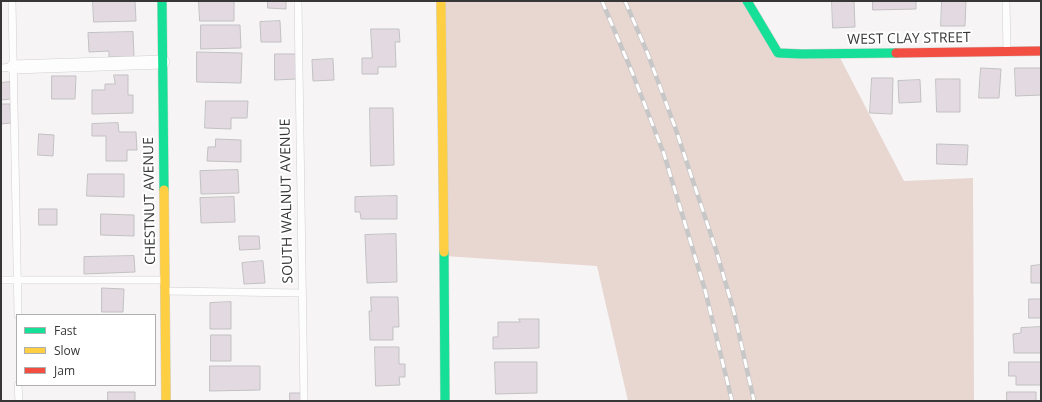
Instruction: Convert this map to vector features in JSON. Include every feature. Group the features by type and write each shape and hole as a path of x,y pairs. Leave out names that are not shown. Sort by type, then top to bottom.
{"street":[{"name":"CHESTNUT AVENUE","path":"162,1 166,401"},
{"path":"441,1 445,401"},
{"name":"WEST CLAY STREET","path":"747,1 778,53 1041,51"},
{"path":"7,68 163,62"}],"lane":[{"path":"12,1 7,68 18,314"},
{"name":"SOUTH WALNUT AVENUE","path":"298,1 304,401"},
{"path":"1006,1 1007,52"},
{"path":"1,280 165,280"},
{"path":"166,291 302,293"},
{"path":"18,386 19,401"}],"shaded area":[{"path":"441,1 747,1 778,53 838,54 904,181 973,178 974,401 628,401 597,266 444,256"}],"building":[{"path":"93,1 135,1 136,21 94,22"},
{"path":"199,1 234,1 234,21 200,21"},
{"path":"268,1 286,1 286,9 268,8"},
{"path":"832,1 854,1 855,27 833,28"},
{"path":"873,1 916,1 916,9 873,10"},
{"path":"942,1 966,1 965,26 941,26"},
{"path":"280,21 281,42 261,42 260,22"},
{"path":"201,25 240,25 241,48 201,49"},
{"path":"371,29 399,29 400,42 395,42 396,67 378,67 378,74 362,74 362,58 372,58"},
{"path":"133,32 134,57 109,57 109,51 89,52 88,33"},
{"path":"197,52 242,53 241,83 197,82"},
{"path":"275,54 296,54 296,79 275,80"},
{"path":"333,59 334,80 313,81 312,60"},
{"path":"981,68 1001,69 999,98 979,98"},
{"path":"1015,68 1041,68 1041,95 1016,96"},
{"path":"114,75 128,75 128,95 133,95 133,113 92,114 92,90 105,90 105,84 115,84"},
{"path":"52,76 76,76 75,99 52,99"},
{"path":"872,78 893,78 892,114 870,113"},
{"path":"936,79 960,79 960,112 937,112"},
{"path":"920,80 921,102 899,103 898,81"},
{"path":"10,82 11,99 1,100 1,83"},
{"path":"206,101 248,101 247,118 231,118 231,129 205,128"},
{"path":"1,104 10,104 11,123 1,124"},
{"path":"370,108 393,108 394,165 371,166"},
{"path":"118,123 119,132 136,132 137,150 127,150 127,161 106,161 106,136 92,136 92,124"},
{"path":"39,134 54,135 53,156 38,155"},
{"path":"216,139 241,140 241,162 207,161 208,147 215,147"},
{"path":"937,144 968,145 967,165 937,164"},
{"path":"238,170 239,193 201,194 200,171"},
{"path":"88,174 124,174 124,197 87,196"},
{"path":"397,196 397,219 361,219 360,212 355,212 355,197"},
{"path":"234,197 235,222 201,223 200,198"},
{"path":"39,209 57,209 57,225 39,225"},
{"path":"101,214 134,215 134,236 101,235"},
{"path":"396,234 397,282 367,283 365,235"},
{"path":"239,236 259,236 260,249 240,250"},
{"path":"134,256 135,272 84,274 84,257"},
{"path":"263,261 265,283 244,284 242,263"},
{"path":"1041,265 1041,283 1031,283 1031,266"},
{"path":"102,288 124,289 123,312 102,312"},
{"path":"371,297 398,297 399,327 393,327 393,340 370,340 369,311 371,311"},
{"path":"1029,299 1041,299 1041,318 1029,318"},
{"path":"231,302 231,329 210,329 210,303"},
{"path":"519,319 539,319 539,348 493,349 493,337 498,337 498,322 520,322"},
{"path":"1041,327 1041,353 1014,353 1013,334 1021,333 1021,328"},
{"path":"211,335 231,335 231,361 211,361"},
{"path":"375,347 399,347 399,364 405,364 405,377 399,377 400,385 376,386"},
{"path":"495,362 537,362 537,393 496,394"},
{"path":"1009,362 1041,362 1041,385 1016,385 1016,376 1009,376"},
{"path":"210,366 260,366 260,390 210,391"},
{"path":"108,392 135,392 135,401 108,401"},
{"path":"1007,392 1036,392 1036,401 1007,401"},
{"path":"290,393 301,393 301,401 290,401"}],"railway":[{"path":"602,1 664,154 705,290 732,401"},
{"path":"625,1 647,52 675,127 716,250 734,312 754,401"}],"traffic: fast":[{"path":"162,1 164,190"},
{"path":"747,1 778,53 896,53"},
{"path":"444,252 445,401"}],"traffic: slow":[{"path":"441,1 444,252"},
{"path":"164,190 166,401"}],"traffic: jam":[{"path":"896,53 1041,51"}]}
